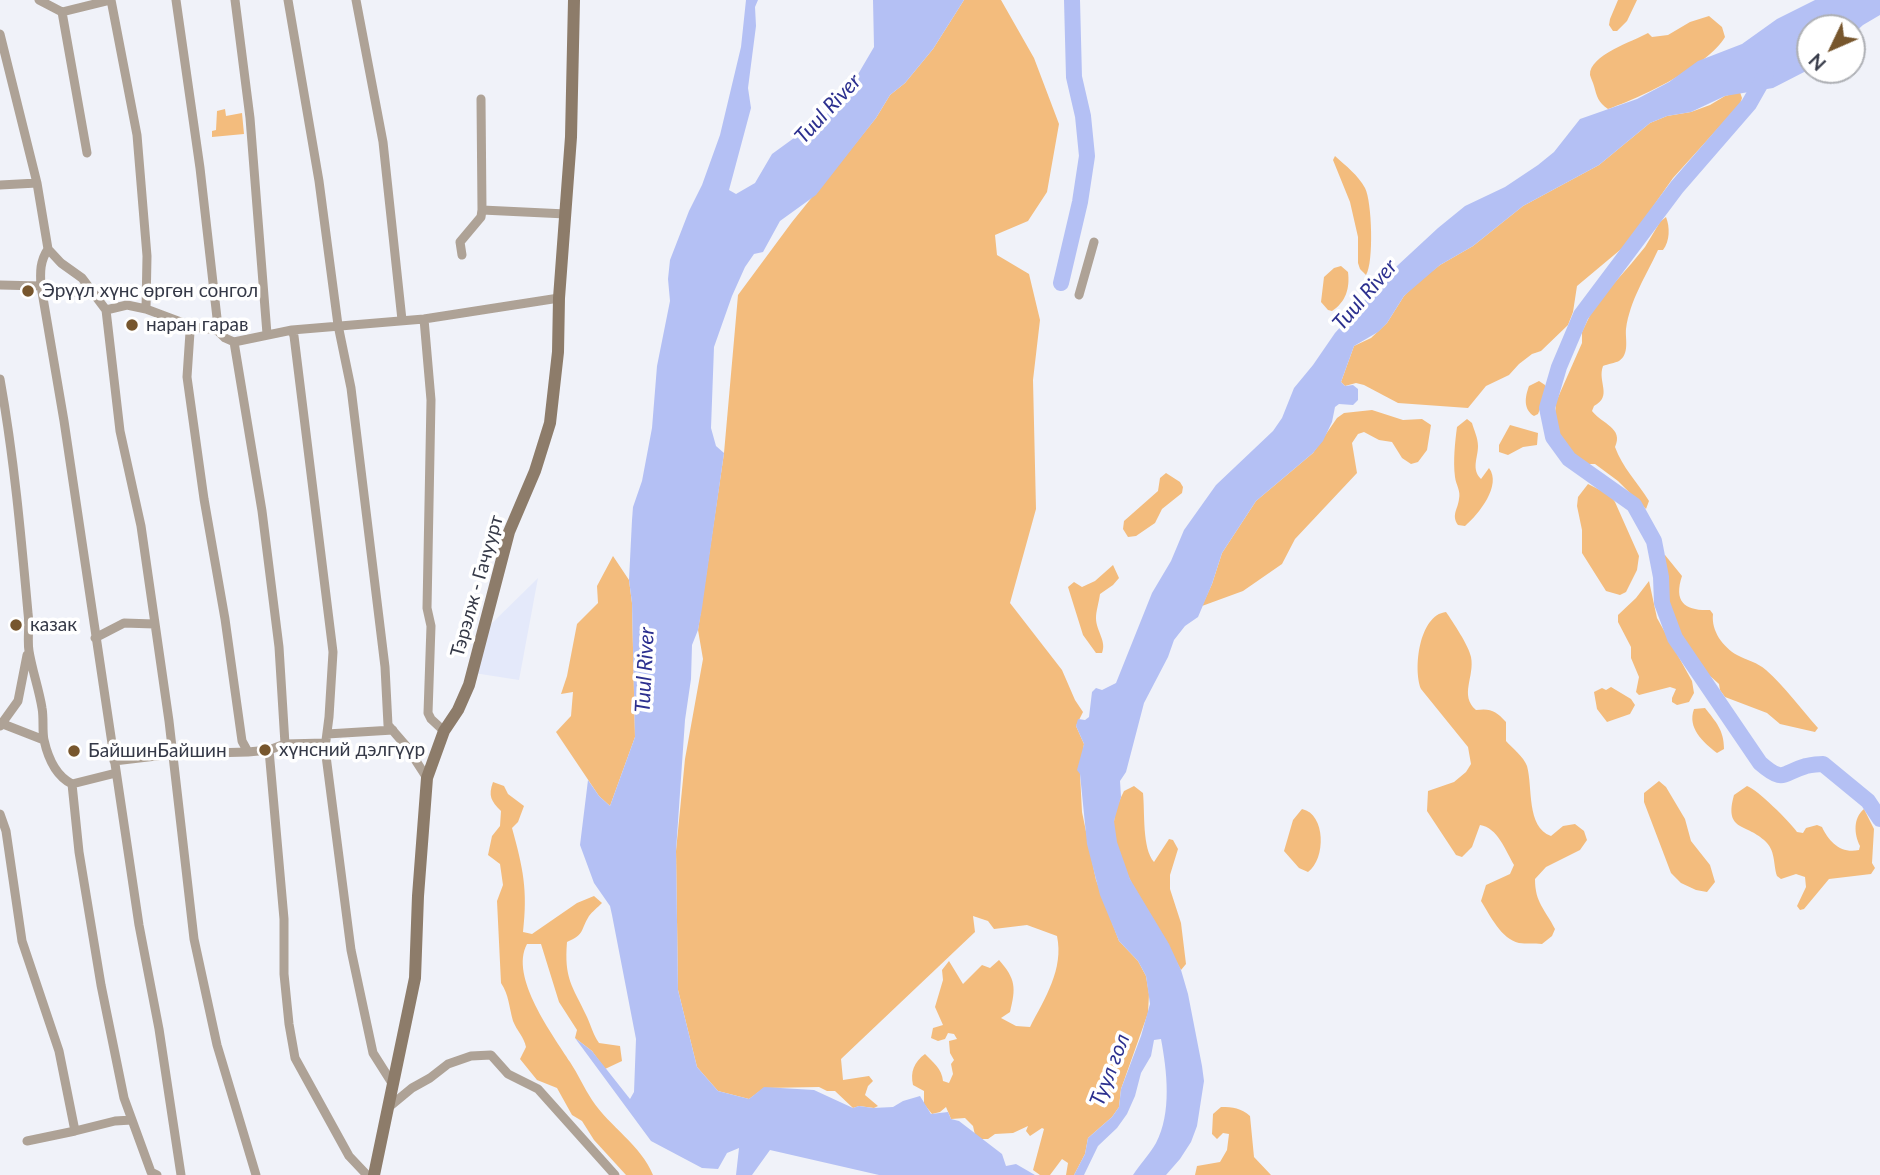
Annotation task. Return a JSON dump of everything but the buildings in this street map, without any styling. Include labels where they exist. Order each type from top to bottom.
[{"type":"main road","name":"Тэрэлж - Гачуурт","points":[[374,1175],[415,978],[427,778],[444,731],[458,710],[469,685],[509,532],[546,440],[550,423],[558,352],[558,298],[571,137],[574,0]]},
{"type":"street","points":[[38,0],[62,12],[111,0],[138,146],[147,256],[146,310]]},
{"type":"street","points":[[176,0],[200,168],[218,318],[217,330]]},
{"type":"street","points":[[236,0],[250,118],[267,334]]},
{"type":"street","points":[[288,0],[312,140],[338,325],[351,388],[385,667],[388,725],[407,747],[427,778]]},
{"type":"street","points":[[356,0],[383,142],[402,320]]},
{"type":"street","points":[[62,12],[87,153]]},
{"type":"street","points":[[0,34],[37,183],[48,249],[61,263],[82,278],[106,310],[120,431],[141,526],[173,754],[194,939],[217,1045],[256,1175]]},
{"type":"street","points":[[462,255],[460,243],[481,217],[482,210],[481,99]]},
{"type":"street","points":[[0,186],[37,183]]},
{"type":"street","points":[[482,210],[566,214]]},
{"type":"street","points":[[1079,295],[1094,242]]},
{"type":"street","points":[[48,249],[39,271],[41,286],[64,421],[139,925],[161,1041],[181,1175]]},
{"type":"street","points":[[0,285],[41,286],[97,296]]},
{"type":"street","points":[[106,310],[127,305],[194,327],[217,330],[234,342],[292,330],[424,319],[558,298]]},
{"type":"street","points":[[424,319],[431,400],[427,608],[431,626],[428,713],[444,731]]},
{"type":"street","points":[[194,327],[190,332],[187,377],[204,499],[226,619],[242,741],[248,752]]},
{"type":"street","points":[[292,330],[333,652],[326,738],[351,950],[373,1053],[392,1083]]},
{"type":"street","points":[[234,342],[262,511],[279,647],[285,744]]},
{"type":"street","points":[[0,379],[11,444],[29,614],[28,648],[18,701],[1,725],[44,740]]},
{"type":"street","points":[[95,638],[124,623],[154,624]]},
{"type":"street","points":[[28,648],[42,709],[44,740],[53,766],[60,776],[72,784],[116,773]]},
{"type":"street","points":[[114,761],[173,754],[269,750],[285,744],[393,730]]},
{"type":"street","points":[[269,750],[284,919],[284,974],[295,1058],[349,1156],[366,1175]]},
{"type":"street","points":[[72,784],[79,852],[101,985],[124,1098],[151,1172],[157,1175]]},
{"type":"street","points":[[0,814],[6,831],[22,941],[59,1051],[75,1131]]},
{"type":"street","points":[[389,1107],[412,1087],[430,1078],[448,1064],[471,1056],[491,1055],[508,1074],[538,1089],[615,1175]]},
{"type":"street","points":[[27,1141],[115,1121],[132,1120]]},
{"type":"shaded area","points":[[964,0],[1001,0],[1034,58],[1059,124],[1047,192],[1028,221],[995,235],[997,255],[1029,274],[1040,320],[1033,380],[1036,509],[1010,603],[1062,670],[1083,712],[1076,726],[1084,744],[1080,774],[1082,812],[1096,880],[1119,941],[1138,961],[1146,976],[1149,994],[1148,1013],[1121,1089],[1119,1107],[1112,1117],[1088,1138],[1085,1154],[1074,1175],[1066,1175],[1068,1163],[1062,1159],[1050,1175],[1040,1175],[1033,1170],[1044,1129],[1030,1136],[1026,1131],[1028,1126],[1013,1133],[995,1134],[988,1139],[981,1139],[975,1135],[973,1126],[965,1118],[951,1119],[946,1107],[932,1114],[924,1104],[924,1091],[913,1085],[912,1080],[918,1060],[925,1054],[939,1069],[943,1081],[949,1083],[953,1074],[951,1064],[954,1060],[949,1041],[957,1039],[954,1034],[948,1033],[945,1039],[938,1041],[931,1038],[933,1028],[943,1025],[935,1007],[943,980],[942,970],[949,961],[963,984],[982,965],[990,968],[999,960],[1012,978],[1014,990],[1010,1012],[1001,1018],[1016,1026],[1030,1027],[1055,972],[1058,960],[1057,936],[1027,925],[994,929],[988,921],[973,916],[975,932],[841,1059],[843,1080],[869,1076],[873,1081],[865,1095],[878,1106],[874,1108],[853,1108],[835,1091],[819,1087],[764,1088],[749,1099],[718,1091],[697,1067],[678,990],[676,851],[685,759],[703,659],[698,630],[724,453],[738,295],[792,222],[876,118],[890,95],[905,83],[933,49]]},
{"type":"shaded area","points":[[1618,0],[1637,0],[1627,21],[1617,31],[1613,31],[1609,25]]},
{"type":"shaded area","points":[[1709,16],[1722,27],[1725,37],[1704,59],[1672,80],[1622,104],[1608,109],[1600,102],[1590,75],[1592,68],[1604,55],[1648,33],[1652,37],[1668,35],[1690,22]]},
{"type":"shaded area","points":[[1740,92],[1740,104],[1673,178],[1626,245],[1577,286],[1568,325],[1541,351],[1532,354],[1509,375],[1486,386],[1468,408],[1398,403],[1364,385],[1356,383],[1345,386],[1341,382],[1354,346],[1371,338],[1387,323],[1404,296],[1440,265],[1473,246],[1523,206],[1599,165],[1650,123],[1667,116],[1691,112]]},
{"type":"shaded area","points":[[225,109],[226,116],[242,113],[244,134],[212,137],[212,131],[216,130],[217,111]]},
{"type":"shaded area","points":[[1335,156],[1359,179],[1367,195],[1371,218],[1371,246],[1366,275],[1358,263],[1358,237],[1350,202],[1333,160]]},
{"type":"shaded area","points":[[1666,217],[1669,229],[1667,242],[1663,250],[1658,250],[1635,298],[1626,329],[1625,354],[1619,361],[1603,366],[1603,398],[1592,411],[1617,435],[1615,447],[1649,501],[1646,509],[1618,481],[1595,464],[1588,464],[1574,457],[1563,446],[1555,414],[1556,402],[1582,343],[1582,332],[1595,305],[1645,247]]},
{"type":"shaded area","points":[[1341,266],[1348,272],[1348,289],[1344,299],[1332,311],[1321,302],[1324,277],[1334,268]]},
{"type":"shaded area","points":[[1539,381],[1545,385],[1547,391],[1538,414],[1534,416],[1528,410],[1526,398],[1529,386]]},
{"type":"shaded area","points":[[1372,410],[1403,420],[1422,419],[1431,425],[1427,450],[1418,462],[1411,464],[1402,458],[1392,442],[1379,440],[1364,432],[1358,434],[1352,443],[1357,473],[1295,539],[1282,564],[1243,591],[1202,606],[1222,553],[1256,501],[1313,453],[1337,418],[1344,413]]},
{"type":"shaded area","points":[[1467,419],[1472,423],[1477,440],[1476,471],[1481,479],[1489,468],[1493,483],[1482,507],[1465,526],[1458,525],[1455,518],[1459,491],[1454,458],[1457,427]]},
{"type":"shaded area","points":[[1510,425],[1538,433],[1537,445],[1523,447],[1508,455],[1499,452],[1499,445]]},
{"type":"shaded area","points":[[1166,473],[1180,482],[1182,493],[1162,509],[1155,523],[1136,536],[1128,537],[1123,529],[1124,521],[1158,491],[1160,478]]},
{"type":"shaded area","points":[[1588,484],[1610,495],[1615,502],[1639,556],[1637,570],[1626,592],[1620,595],[1606,591],[1582,553],[1582,530],[1577,506],[1578,497]]},
{"type":"shaded area","points":[[1665,555],[1682,576],[1679,593],[1684,604],[1694,609],[1710,610],[1716,632],[1723,643],[1732,652],[1766,670],[1818,728],[1815,732],[1780,724],[1767,713],[1725,697],[1719,684],[1699,666],[1669,611],[1661,556]]},
{"type":"shaded area","points":[[613,556],[629,580],[632,603],[635,737],[610,806],[599,796],[556,732],[571,716],[573,692],[561,694],[577,624],[598,603],[597,586]]},
{"type":"shaded area","points":[[1113,565],[1119,578],[1100,594],[1096,618],[1103,649],[1102,653],[1096,653],[1083,635],[1068,587],[1074,582],[1082,587],[1095,581]]},
{"type":"shaded area","points":[[538,578],[519,680],[474,673],[483,632]]},
{"type":"shaded area","points":[[1649,581],[1657,618],[1692,681],[1694,693],[1689,702],[1677,705],[1672,702],[1676,689],[1670,687],[1639,695],[1636,692],[1639,677],[1631,658],[1631,647],[1618,622],[1618,615]]},
{"type":"shaded area","points":[[1446,612],[1470,652],[1472,664],[1468,692],[1471,704],[1476,710],[1493,711],[1506,722],[1506,741],[1527,766],[1532,806],[1538,824],[1551,836],[1563,826],[1575,824],[1584,831],[1587,840],[1580,850],[1546,867],[1535,879],[1539,900],[1555,929],[1552,936],[1542,944],[1519,943],[1507,937],[1481,901],[1486,885],[1510,874],[1514,865],[1496,835],[1480,825],[1472,847],[1462,857],[1456,855],[1427,811],[1428,791],[1454,782],[1471,764],[1468,747],[1421,689],[1419,680],[1418,657],[1424,632],[1437,615]]},
{"type":"shaded area","points":[[1611,687],[1631,699],[1635,705],[1630,714],[1607,722],[1597,709],[1594,692]]},
{"type":"shaded area","points":[[1705,708],[1723,737],[1724,749],[1717,753],[1702,739],[1693,722],[1694,709]]},
{"type":"shaded area","points":[[1659,781],[1666,787],[1685,819],[1691,841],[1710,865],[1715,882],[1707,892],[1681,883],[1671,873],[1644,802],[1644,793]]},
{"type":"shaded area","points":[[493,782],[504,786],[508,794],[524,806],[518,822],[512,828],[523,879],[523,932],[532,934],[577,903],[594,896],[602,903],[589,916],[579,934],[567,942],[568,974],[597,1040],[599,1043],[620,1046],[622,1061],[605,1069],[592,1051],[575,1038],[577,1030],[559,1002],[541,944],[527,944],[523,957],[524,973],[528,989],[544,1022],[592,1100],[641,1154],[653,1175],[626,1175],[594,1140],[582,1121],[572,1115],[557,1088],[537,1080],[520,1059],[526,1047],[513,1021],[501,983],[497,901],[503,885],[500,864],[488,855],[492,836],[500,826],[501,811],[491,795]]},
{"type":"shaded area","points":[[1134,786],[1143,793],[1146,839],[1154,862],[1169,839],[1173,840],[1178,849],[1170,875],[1170,889],[1181,923],[1186,964],[1181,970],[1139,897],[1115,839],[1115,814],[1124,791]]},
{"type":"shaded area","points":[[1747,786],[1765,799],[1797,832],[1803,833],[1806,828],[1817,825],[1822,827],[1836,846],[1847,850],[1859,850],[1856,826],[1864,809],[1874,829],[1872,863],[1875,868],[1871,874],[1829,879],[1804,909],[1800,910],[1797,906],[1806,887],[1805,877],[1796,874],[1781,879],[1777,876],[1768,844],[1734,821],[1734,795]]},
{"type":"shaded area","points":[[1302,809],[1316,819],[1321,838],[1318,857],[1308,872],[1299,868],[1284,851],[1293,820]]},
{"type":"shaded area","points":[[1221,1107],[1237,1108],[1250,1116],[1254,1157],[1271,1175],[1195,1175],[1197,1166],[1220,1162],[1227,1150],[1229,1134],[1223,1133],[1217,1139],[1212,1134],[1213,1114]]},
{"type":"water","name":"Tuul River","points":[[746,0],[758,0],[755,7],[756,26],[748,88],[751,108],[729,190],[736,194],[755,183],[772,154],[827,114],[847,93],[874,47],[873,0],[964,0],[933,49],[905,83],[890,95],[876,118],[816,195],[780,221],[763,252],[754,254],[732,296],[714,347],[711,428],[716,446],[724,453],[702,608],[692,645],[691,679],[685,720],[676,851],[678,990],[697,1067],[718,1091],[749,1099],[764,1087],[814,1090],[853,1108],[893,1107],[920,1096],[931,1114],[948,1112],[951,1119],[959,1121],[1002,1154],[1006,1166],[1016,1164],[1035,1175],[879,1175],[770,1150],[752,1175],[736,1175],[739,1148],[727,1153],[718,1169],[702,1168],[651,1141],[575,1038],[592,1051],[630,1099],[634,1092],[636,1039],[612,915],[610,906],[594,883],[580,845],[588,780],[610,806],[635,737],[632,603],[629,580],[632,520],[652,428],[657,366],[670,301],[670,260],[720,135],[741,47]]},
{"type":"water","points":[[1815,0],[1880,0],[1880,15],[1866,23],[1866,14],[1796,14],[1796,76],[1773,88],[1725,96],[1691,112],[1667,116],[1650,123],[1599,165],[1523,206],[1473,246],[1440,265],[1404,296],[1378,332],[1354,346],[1341,382],[1345,386],[1353,385],[1358,389],[1358,400],[1353,405],[1339,404],[1335,407],[1332,422],[1323,441],[1313,453],[1256,501],[1222,553],[1198,617],[1185,626],[1174,640],[1144,703],[1126,772],[1120,781],[1121,797],[1114,821],[1117,842],[1130,879],[1169,944],[1188,994],[1204,1081],[1197,1126],[1191,1142],[1166,1175],[1133,1175],[1156,1143],[1164,1119],[1167,1092],[1165,1065],[1161,1039],[1154,1040],[1151,1056],[1141,1073],[1127,1114],[1098,1146],[1084,1175],[1074,1175],[1085,1154],[1088,1138],[1112,1117],[1119,1107],[1121,1089],[1150,1004],[1146,976],[1138,961],[1119,941],[1100,895],[1087,844],[1080,774],[1077,770],[1084,744],[1076,726],[1078,719],[1085,720],[1089,717],[1092,692],[1096,688],[1102,690],[1116,683],[1152,593],[1171,561],[1184,530],[1216,485],[1273,431],[1282,418],[1294,388],[1335,333],[1384,278],[1438,228],[1465,206],[1505,187],[1538,165],[1554,152],[1580,119],[1637,99],[1669,82],[1698,61],[1742,44],[1777,19]]},
{"type":"waterway","points":[[1061,283],[1080,202],[1087,156],[1083,116],[1074,77],[1072,0]]},
{"type":"waterway","points":[[1766,74],[1749,104],[1677,187],[1581,315],[1559,367],[1547,408],[1553,437],[1569,459],[1634,505],[1654,541],[1661,577],[1662,603],[1675,638],[1760,763],[1779,775],[1806,766],[1823,764],[1868,801],[1880,819]]},
{"type":"place","name":"Эрүүл хүнс өргөн сонгол","points":[[28,291]]},
{"type":"place","name":"наран гарав","points":[[132,325]]},
{"type":"place","name":"казак","points":[[16,625]]},
{"type":"place","name":"хүнсний дэлгүүр","points":[[265,750]]},
{"type":"place","name":"БайшинБайшин","points":[[74,751]]},
{"type":"water label","name":"Туул гол","points":[[1110,1070]]}]
